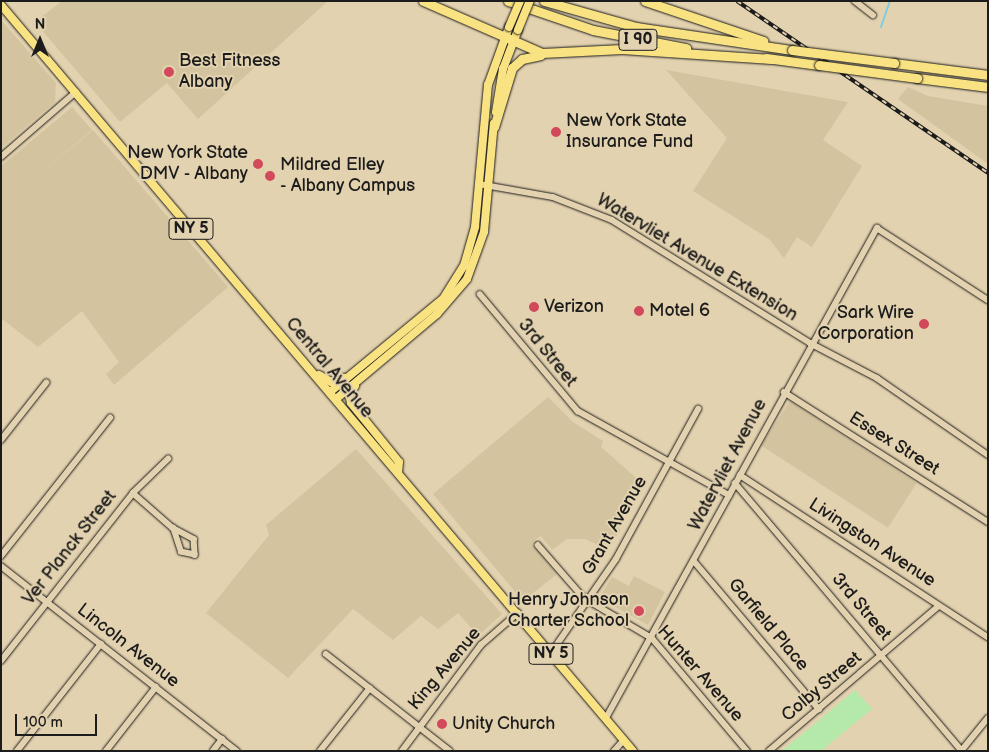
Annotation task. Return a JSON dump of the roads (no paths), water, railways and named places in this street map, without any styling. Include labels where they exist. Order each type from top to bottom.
[{"type":"highway","points":[[423,1],[508,41],[542,53],[622,49],[772,59]]},
{"type":"highway","name":"I 90","points":[[508,1],[634,39],[988,87]]},
{"type":"highway","name":"I 90","points":[[544,1],[636,27],[792,50],[988,75]]},
{"type":"highway","points":[[645,1],[706,25],[792,50]]},
{"type":"highway","points":[[494,127],[508,76],[518,62],[568,53]]},
{"type":"main road","points":[[336,399],[437,314],[462,286],[482,240],[494,127],[509,26],[520,1]]},
{"type":"main road","points":[[330,392],[395,341],[443,298],[460,274],[474,236],[488,85],[508,41],[518,30],[530,1]]},
{"type":"main road","name":"Central Avenue","points":[[1,5],[633,751]]},
{"type":"main road","points":[[304,362],[324,380],[337,382],[395,341]]},
{"type":"main road","points":[[361,379],[349,394],[351,403],[399,462],[398,473]]},
{"type":"street","points":[[855,1],[873,15]]},
{"type":"street","points":[[1,157],[76,92]]},
{"type":"street","name":"Watervliet Avenue Extension","points":[[479,184],[553,197],[601,214],[810,343],[877,378],[988,455]]},
{"type":"street","name":"Watervliet Avenue","points":[[606,718],[694,561],[810,343],[877,228],[988,300]]},
{"type":"street","name":"3rd Street","points":[[480,294],[578,410],[729,495]]},
{"type":"street","points":[[1,440],[46,382]]},
{"type":"street","name":"Essex Street","points":[[784,392],[988,522]]},
{"type":"street","name":"Grant Avenue","points":[[551,654],[588,601],[698,409]]},
{"type":"street","points":[[1,556],[110,418]]},
{"type":"street","name":"Ver Planck Street","points":[[1,661],[133,493],[168,459]]},
{"type":"street","name":"Livingston Avenue","points":[[740,475],[988,637]]},
{"type":"street","name":"3rd Street","points":[[736,483],[962,750]]},
{"type":"street","points":[[133,493],[173,528],[194,539],[195,555],[180,552],[173,528]]},
{"type":"street","name":"Hunter Avenue","points":[[538,545],[588,601],[652,638],[747,751]]},
{"type":"street","name":"Garfield Place","points":[[694,561],[819,709]]},
{"type":"street","name":"Lincoln Avenue","points":[[1,566],[237,751]]},
{"type":"street","name":"Colby Street","points":[[769,751],[939,606]]},
{"type":"street","name":"King Avenue","points":[[402,751],[418,725],[481,645],[518,613]]},
{"type":"street","points":[[17,751],[101,644]]},
{"type":"street","points":[[326,654],[450,751]]},
{"type":"street","points":[[106,751],[156,687]]},
{"type":"street","points":[[320,751],[370,688]]},
{"type":"street","points":[[962,750],[988,718]]},
{"type":"street","points":[[212,751],[222,739]]},
{"type":"street","points":[[614,751],[624,740]]},
{"type":"waterway","points":[[881,27],[890,1]]},
{"type":"railway","points":[[737,1],[988,173]]},
{"type":"place","name":"Best Fitness Albany","points":[[169,72]]},
{"type":"place","name":"New York State Insurance Fund","points":[[556,132]]},
{"type":"place","name":"New York State DMV - Albany","points":[[258,164]]},
{"type":"place","name":"Mildred Elley - Albany Campus","points":[[270,176]]},
{"type":"place","name":"Verizon","points":[[534,307]]},
{"type":"place","name":"Motel 6","points":[[639,311]]},
{"type":"place","name":"Sark Wire Corporation","points":[[924,324]]},
{"type":"place","name":"Henry Johnson Charter School","points":[[639,611]]},
{"type":"place","name":"Unity Church","points":[[442,724]]}]
